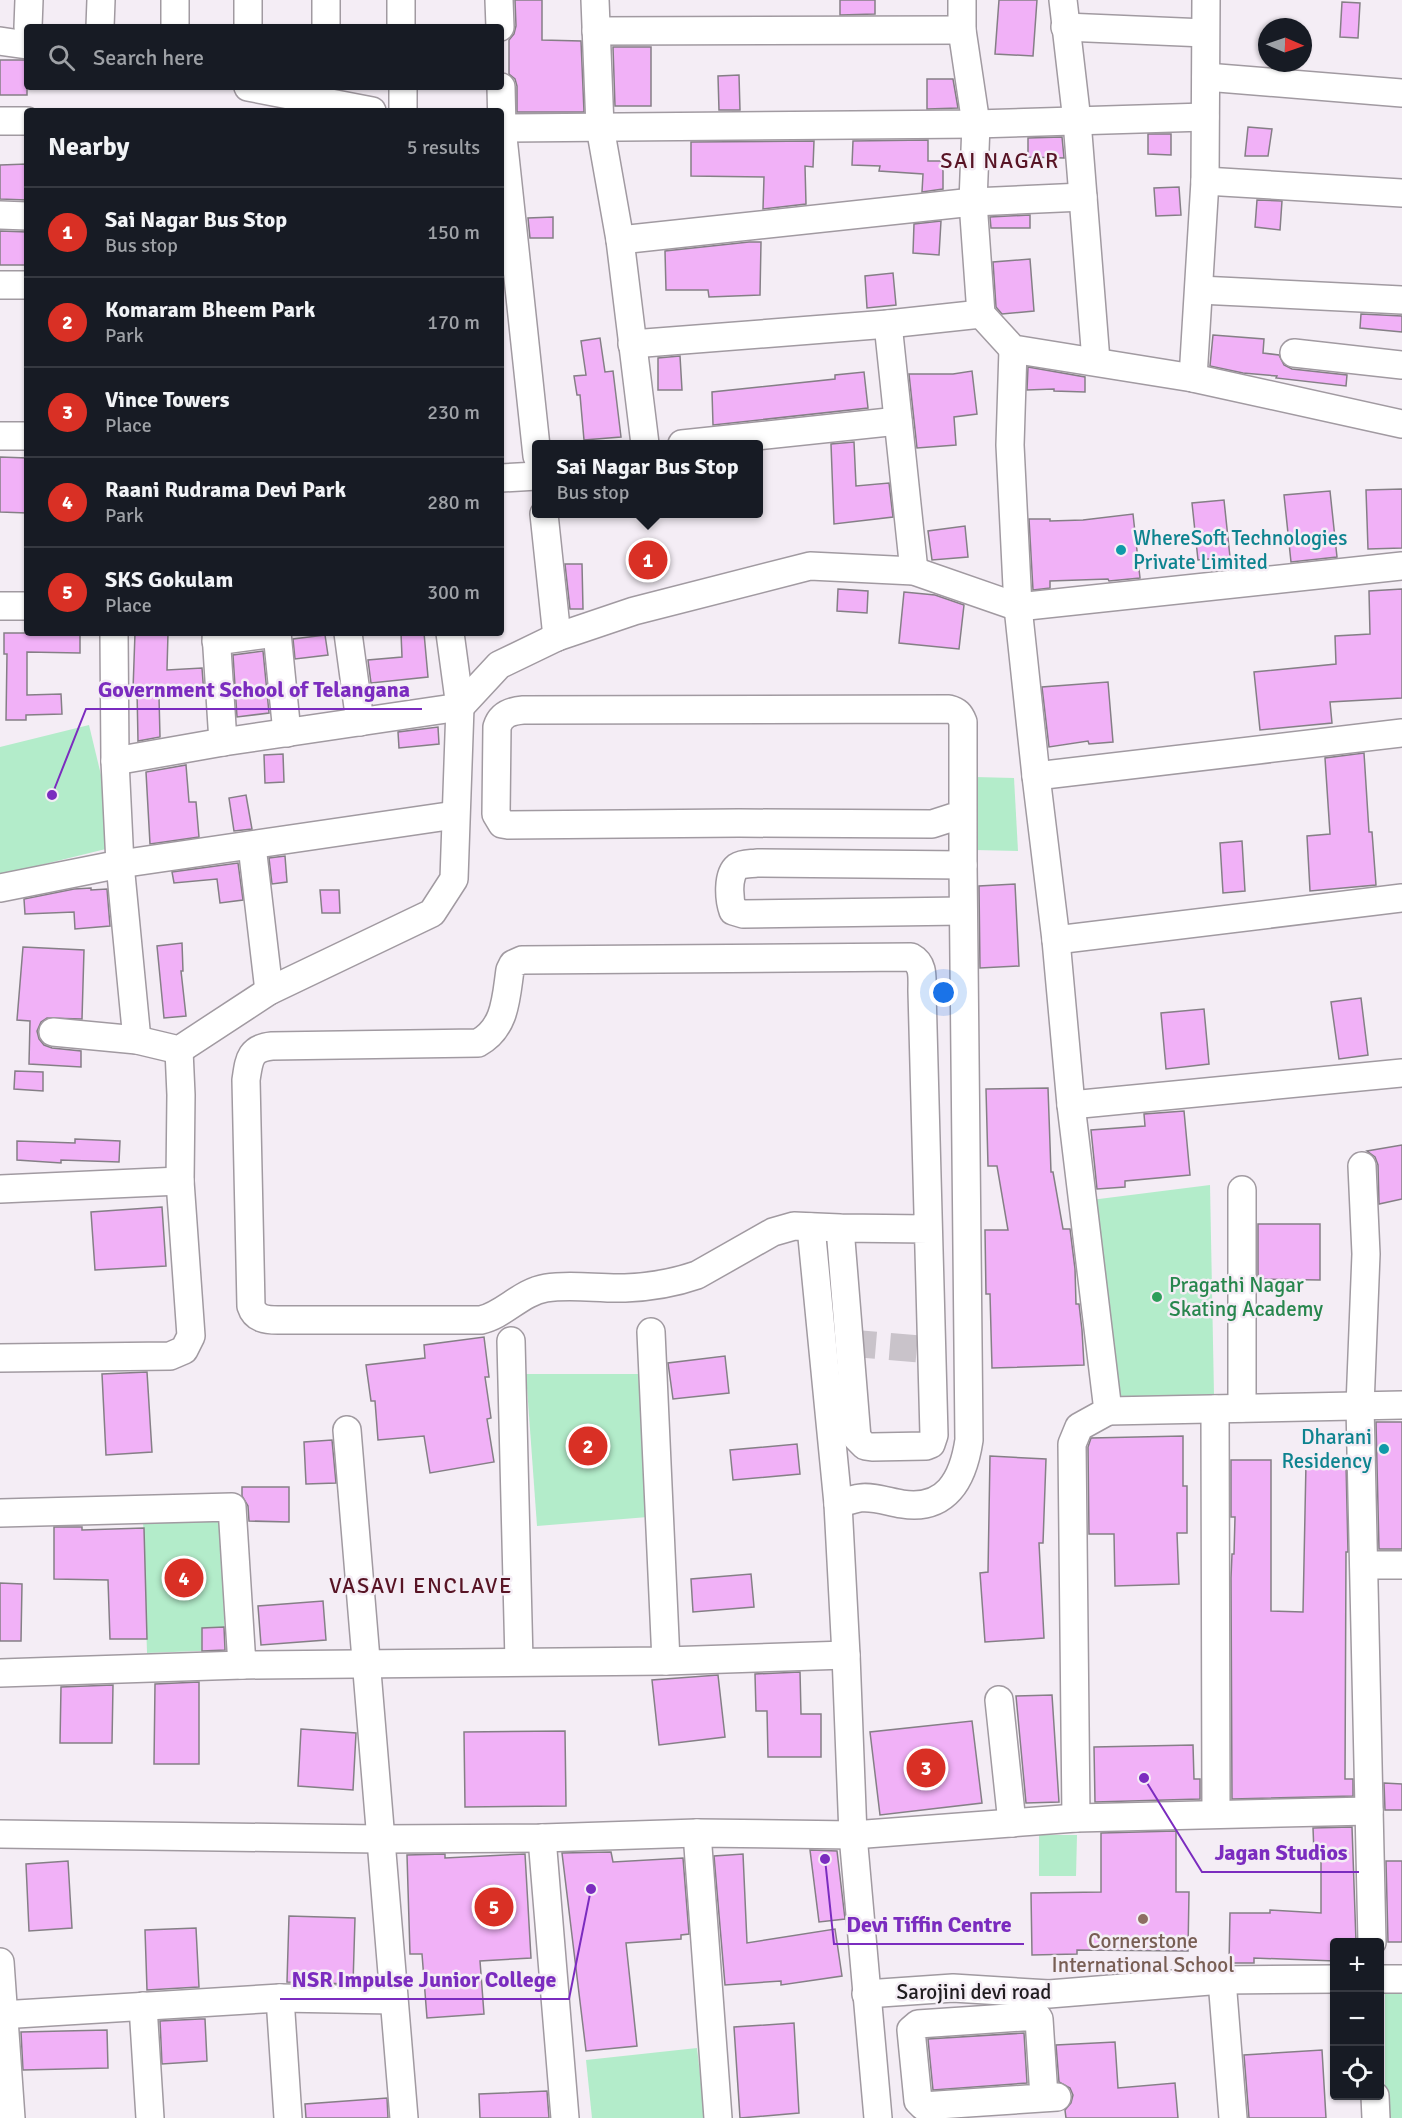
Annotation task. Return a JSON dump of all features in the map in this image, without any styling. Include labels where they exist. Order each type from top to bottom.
[{"type":"street","points":[[28,24],[29,0]]},
{"type":"street","points":[[100,0],[100,24]]},
{"type":"street","points":[[175,0],[175,24]]},
{"type":"street","points":[[248,0],[248,24]]},
{"type":"street","points":[[326,0],[326,24]]},
{"type":"street","points":[[401,0],[401,24]]},
{"type":"street","points":[[499,0],[500,24]]},
{"type":"street","points":[[596,0],[600,127],[620,240],[644,440]]},
{"type":"street","points":[[962,0],[962,30],[976,124],[973,202],[981,314],[1013,349],[1193,378],[1402,423]]},
{"type":"street","points":[[1063,0],[1077,122],[1096,361]]},
{"type":"street","points":[[1193,378],[1206,181],[1206,0]]},
{"type":"street","points":[[1065,27],[1205,33]]},
{"type":"street","points":[[596,31],[962,30]]},
{"type":"street","points":[[0,40],[24,44]]},
{"type":"street","points":[[1206,77],[1402,93]]},
{"type":"street","points":[[278,90],[327,95],[364,108]]},
{"type":"street","points":[[403,90],[403,108]]},
{"type":"street","points":[[501,90],[501,108]]},
{"type":"street","points":[[504,128],[976,124],[1205,117]]},
{"type":"street","points":[[0,121],[24,121]]},
{"type":"street","points":[[504,155],[535,440]]},
{"type":"street","points":[[1206,181],[1402,193]]},
{"type":"street","points":[[620,240],[973,202],[1083,197]]},
{"type":"street","points":[[0,215],[24,216]]},
{"type":"street","points":[[0,285],[24,285]]},
{"type":"street","points":[[1199,290],[1402,300]]},
{"type":"street","points":[[632,344],[888,324],[981,314]]},
{"type":"street","points":[[888,324],[914,571]]},
{"type":"street","points":[[1013,349],[1010,446],[1018,607],[1056,940],[1071,1105],[1108,1411]]},
{"type":"street","points":[[1294,352],[1402,365]]},
{"type":"street","points":[[720,440],[898,421]]},
{"type":"street","points":[[0,436],[24,436]]},
{"type":"street","points":[[504,478],[532,476]]},
{"type":"street","points":[[545,518],[557,637]]},
{"type":"street","points":[[115,761],[223,742],[460,707],[499,665],[557,637],[634,611],[810,566],[914,571],[1018,607],[1402,566]]},
{"type":"street","points":[[0,606],[24,606]]},
{"type":"street","points":[[114,636],[115,761],[120,864],[137,1040]]},
{"type":"street","points":[[223,742],[216,637],[231,636]]},
{"type":"street","points":[[277,636],[287,733]]},
{"type":"street","points":[[348,636],[360,722]]},
{"type":"street","points":[[53,1032],[137,1040],[179,1050],[269,992],[432,913],[453,879],[460,707],[450,636]]},
{"type":"street","points":[[838,1504],[861,1498],[912,1506],[925,1505],[939,1500],[946,1494],[962,1472],[966,1460],[969,1440],[963,722],[956,710],[949,709],[523,710],[503,716],[497,727],[496,814],[502,824],[932,824],[963,820]]},
{"type":"street","points":[[1036,776],[1402,733]]},
{"type":"street","points":[[0,888],[120,864],[455,815]]},
{"type":"street","points":[[252,846],[269,992]]},
{"type":"street","points":[[963,865],[741,865],[732,874],[730,896],[733,911],[743,914],[963,911]]},
{"type":"street","points":[[1056,940],[1402,898]]},
{"type":"street","points":[[840,1228],[857,1438],[865,1446],[872,1447],[931,1444],[934,1435],[921,969],[916,960],[911,957],[522,960],[513,964],[510,970],[502,1016],[489,1036],[478,1042],[263,1046],[252,1054],[249,1062],[246,1080],[251,1306],[258,1317],[278,1320],[481,1320],[489,1318],[527,1294],[543,1288],[625,1288],[685,1279],[697,1275],[773,1232],[794,1226],[928,1229]]},
{"type":"street","points":[[0,1358],[170,1356],[184,1350],[191,1336],[180,1181],[179,1050]]},
{"type":"street","points":[[1071,1105],[1402,1073]]},
{"type":"street","points":[[1362,1166],[1366,1254],[1360,1406],[1372,1938]]},
{"type":"street","points":[[0,1189],[180,1181]]},
{"type":"street","points":[[1242,1190],[1242,1408]]},
{"type":"street","points":[[811,1227],[838,1504],[853,1835],[878,2118]]},
{"type":"street","points":[[651,1332],[666,1661]]},
{"type":"street","points":[[511,1341],[519,1661]]},
{"type":"street","points":[[822,1346],[849,1342]]},
{"type":"street","points":[[931,1350],[968,1350]]},
{"type":"street","points":[[1076,1818],[1072,1444],[1079,1427],[1108,1411],[1402,1405]]},
{"type":"street","points":[[1215,1409],[1216,1814]]},
{"type":"street","points":[[347,1430],[379,1839],[404,2118]]},
{"type":"street","points":[[0,1513],[232,1507],[242,1665]]},
{"type":"street","points":[[1364,1565],[1402,1565]]},
{"type":"street","points":[[0,1673],[242,1665],[666,1661],[846,1655]]},
{"type":"street","points":[[999,1700],[1012,1823]]},
{"type":"street","points":[[0,1834],[379,1839],[542,1838],[697,1833],[853,1835],[1076,1818],[1369,1811]]},
{"type":"street","points":[[697,1833],[718,2118]]},
{"type":"street","points":[[542,1838],[566,2118]]},
{"type":"street","points":[[0,1962],[11,2118]]},
{"type":"street","name":"Sarojini devi road","points":[[866,1994],[953,1988],[1038,2001],[1222,1980],[1330,1979]]},
{"type":"street","points":[[1384,1979],[1402,1979]]},
{"type":"street","points":[[1222,1980],[1233,2118]]},
{"type":"street","points":[[2,2015],[280,1998],[393,2000]]},
{"type":"street","points":[[280,1998],[288,2118]]},
{"type":"street","points":[[1038,2001],[1053,2104],[923,2106],[918,2101],[910,2036],[913,2026],[1038,2001]]},
{"type":"street","points":[[143,2006],[150,2118]]},
{"type":"street","points":[[1376,2100],[1376,2118]]},
{"type":"green space","points":[[89,725],[118,846],[0,875],[0,747]]},
{"type":"green space","points":[[975,777],[1014,778],[1018,851],[975,850]]},
{"type":"green space","name":"Pragathi Nagar Skating Academy","points":[[1210,1185],[1214,1395],[1112,1399],[1091,1200]]},
{"type":"green space","points":[[526,1374],[643,1374],[648,1517],[537,1526]]},
{"type":"green space","points":[[221,1515],[225,1650],[147,1653],[143,1517]]},
{"type":"green space","points":[[1039,1835],[1077,1835],[1076,1876],[1039,1876]]},
{"type":"green space","points":[[1385,1992],[1402,1992],[1402,2118],[1385,2118]]},
{"type":"green space","points":[[697,2048],[705,2118],[592,2118],[586,2060]]},
{"type":"building","points":[[515,0],[542,0],[542,40],[581,41],[584,112],[517,112],[517,86],[515,79],[509,74],[509,40],[516,26]]},
{"type":"building","points":[[840,0],[875,0],[875,14],[840,15]]},
{"type":"building","points":[[999,0],[1037,0],[1033,56],[995,54]]},
{"type":"building","points":[[1342,2],[1360,3],[1358,38],[1340,37]]},
{"type":"building","points":[[613,47],[651,47],[651,106],[615,106]]},
{"type":"building","points":[[0,60],[24,60],[24,90],[27,90],[27,95],[0,95]]},
{"type":"building","points":[[739,75],[740,110],[719,110],[718,76]]},
{"type":"building","points":[[927,79],[953,79],[958,108],[927,109]]},
{"type":"building","points":[[1248,127],[1272,129],[1268,156],[1245,156]]},
{"type":"building","points":[[1148,134],[1171,134],[1171,155],[1148,154]]},
{"type":"building","points":[[1062,137],[1064,158],[1028,157],[1028,138]]},
{"type":"building","points":[[928,140],[928,161],[943,161],[943,189],[922,192],[923,174],[879,171],[880,166],[852,165],[853,141]]},
{"type":"building","points":[[814,141],[813,167],[805,166],[806,204],[763,209],[764,177],[691,176],[691,142]]},
{"type":"building","points":[[24,164],[24,200],[0,199],[0,165]]},
{"type":"building","points":[[1179,187],[1181,215],[1156,216],[1154,188]]},
{"type":"building","points":[[1257,200],[1282,201],[1280,230],[1255,227]]},
{"type":"building","points":[[1030,215],[1030,228],[991,228],[990,217]]},
{"type":"building","points":[[553,217],[553,238],[530,238],[528,218]]},
{"type":"building","points":[[941,221],[939,255],[913,253],[914,224]]},
{"type":"building","points":[[0,231],[24,232],[24,265],[0,265]]},
{"type":"building","points":[[761,242],[760,295],[709,297],[708,290],[666,290],[665,251]]},
{"type":"building","points":[[1030,259],[1034,311],[1002,314],[996,307],[993,262]]},
{"type":"building","points":[[893,273],[896,305],[867,308],[865,276]]},
{"type":"building","points":[[1361,314],[1402,316],[1402,332],[1360,328]]},
{"type":"building","points":[[1213,335],[1264,339],[1263,353],[1279,355],[1284,365],[1292,369],[1347,375],[1346,386],[1276,378],[1277,376],[1243,373],[1210,366]]},
{"type":"building","points":[[600,338],[605,372],[613,371],[621,437],[584,440],[580,395],[577,395],[574,376],[586,375],[581,341]]},
{"type":"building","points":[[680,356],[682,390],[658,390],[658,358]]},
{"type":"building","points":[[1028,367],[1085,377],[1085,392],[1054,391],[1054,389],[1027,390]]},
{"type":"building","points":[[972,371],[977,414],[954,417],[956,445],[917,448],[909,374],[953,374]]},
{"type":"building","points":[[864,372],[868,408],[713,425],[712,392],[835,379],[835,375]]},
{"type":"building","points":[[854,442],[856,486],[889,483],[893,517],[834,524],[831,444]]},
{"type":"building","points":[[0,457],[24,458],[24,513],[0,512]]},
{"type":"building","points":[[1402,489],[1402,548],[1368,549],[1366,490]]},
{"type":"building","points":[[1330,491],[1337,557],[1291,562],[1284,495]]},
{"type":"building","points":[[1224,500],[1230,557],[1198,560],[1192,503]]},
{"type":"building","points":[[1133,514],[1140,578],[1109,581],[1108,579],[1050,581],[1050,588],[1033,590],[1029,519],[1083,520]]},
{"type":"building","points":[[965,526],[968,557],[932,560],[928,531]]},
{"type":"building","points":[[565,564],[582,564],[583,609],[570,609]]},
{"type":"building","points":[[838,589],[868,591],[867,613],[837,611]]},
{"type":"building","points":[[1402,589],[1402,698],[1330,702],[1332,723],[1260,730],[1254,672],[1336,664],[1335,636],[1370,634],[1369,591]]},
{"type":"building","points":[[904,592],[935,595],[964,605],[959,649],[899,643]]},
{"type":"building","points":[[4,633],[24,633],[24,636],[80,636],[80,653],[27,652],[27,695],[61,694],[62,714],[26,715],[26,720],[6,720],[7,654],[4,654]]},
{"type":"building","points":[[135,636],[168,636],[167,670],[202,668],[204,695],[159,697],[160,737],[138,741],[137,690],[133,690]]},
{"type":"building","points":[[325,636],[328,655],[295,659],[293,639]]},
{"type":"building","points":[[401,636],[424,636],[428,677],[371,683],[368,660],[402,657]]},
{"type":"building","points":[[263,651],[269,713],[237,717],[233,655]]},
{"type":"building","points":[[1108,682],[1113,742],[1089,744],[1088,741],[1049,747],[1042,687]]},
{"type":"building","points":[[438,727],[439,744],[399,748],[398,732]]},
{"type":"building","points":[[1364,753],[1369,832],[1372,832],[1376,885],[1310,891],[1307,836],[1330,834],[1325,758]]},
{"type":"building","points":[[283,754],[284,782],[265,783],[264,755]]},
{"type":"building","points":[[186,765],[189,802],[196,802],[199,837],[150,844],[146,772]]},
{"type":"building","points":[[246,795],[252,829],[234,831],[229,798]]},
{"type":"building","points":[[1242,841],[1245,891],[1223,893],[1220,843]]},
{"type":"building","points":[[285,856],[287,882],[272,884],[269,858]]},
{"type":"building","points":[[238,863],[243,900],[220,903],[217,879],[174,883],[172,872]]},
{"type":"building","points":[[1015,884],[1019,966],[980,968],[979,886]]},
{"type":"building","points":[[91,888],[91,890],[107,889],[110,926],[75,929],[74,912],[25,914],[24,899]]},
{"type":"building","points":[[320,890],[339,890],[340,913],[322,913]]},
{"type":"building","points":[[182,943],[183,971],[181,971],[186,1016],[164,1018],[157,946]]},
{"type":"building","points":[[23,947],[84,950],[82,1019],[47,1018],[41,1022],[37,1031],[44,1045],[81,1051],[81,1067],[29,1064],[30,1021],[17,1020]]},
{"type":"building","points":[[1361,998],[1368,1055],[1339,1059],[1331,1002]]},
{"type":"building","points":[[1204,1009],[1209,1064],[1166,1069],[1161,1013]]},
{"type":"building","points":[[15,1071],[43,1072],[43,1091],[14,1089]]},
{"type":"building","points":[[1048,1088],[1051,1172],[1053,1172],[1063,1229],[1070,1229],[1084,1365],[992,1368],[990,1294],[986,1294],[985,1230],[1008,1230],[997,1166],[988,1166],[986,1089]]},
{"type":"building","points":[[1184,1111],[1190,1175],[1125,1181],[1125,1187],[1097,1189],[1091,1130],[1145,1126],[1144,1114]]},
{"type":"building","points":[[75,1139],[120,1141],[119,1162],[61,1160],[61,1163],[17,1160],[17,1141],[75,1143]]},
{"type":"building","points":[[1402,1145],[1402,1199],[1379,1204],[1378,1165],[1375,1157],[1367,1151]]},
{"type":"building","points":[[162,1207],[166,1266],[95,1270],[91,1212]]},
{"type":"building","points":[[1258,1224],[1320,1224],[1320,1280],[1258,1279]]},
{"type":"building","points":[[484,1337],[489,1377],[485,1377],[491,1418],[487,1419],[494,1462],[430,1473],[424,1436],[378,1440],[375,1401],[371,1401],[366,1365],[425,1358],[424,1345]]},
{"type":"building","points":[[725,1356],[729,1393],[673,1399],[668,1363]]},
{"type":"building","points":[[147,1372],[152,1452],[106,1455],[102,1374]]},
{"type":"building","points":[[1376,1422],[1402,1422],[1402,1549],[1379,1549]]},
{"type":"building","points":[[1183,1436],[1183,1486],[1187,1486],[1187,1533],[1177,1533],[1179,1584],[1115,1586],[1114,1534],[1089,1534],[1088,1447],[1091,1438]]},
{"type":"building","points":[[332,1440],[336,1483],[306,1484],[304,1442]]},
{"type":"building","points":[[797,1444],[800,1474],[733,1480],[730,1450]]},
{"type":"building","points":[[990,1456],[1046,1459],[1043,1543],[1039,1543],[1044,1638],[985,1642],[980,1573],[988,1572]]},
{"type":"building","points":[[1231,1460],[1271,1460],[1271,1611],[1303,1612],[1306,1463],[1346,1464],[1348,1552],[1346,1552],[1345,1779],[1353,1779],[1353,1796],[1232,1799],[1231,1578],[1235,1517],[1231,1517]]},
{"type":"building","points":[[242,1487],[289,1487],[289,1522],[249,1521],[248,1506],[242,1496]]},
{"type":"building","points":[[54,1527],[82,1527],[82,1530],[144,1528],[147,1639],[110,1639],[108,1580],[54,1579]]},
{"type":"building","points":[[751,1574],[754,1607],[693,1612],[691,1579]]},
{"type":"building","points":[[0,1583],[22,1584],[21,1641],[0,1641]]},
{"type":"building","points":[[323,1601],[326,1640],[261,1645],[258,1606]]},
{"type":"building","points":[[224,1627],[225,1650],[202,1651],[202,1628]]},
{"type":"building","points":[[800,1672],[801,1714],[821,1714],[821,1757],[768,1757],[767,1711],[756,1711],[755,1674]]},
{"type":"building","points":[[718,1675],[725,1737],[659,1745],[652,1680]]},
{"type":"building","points":[[199,1682],[199,1764],[154,1764],[155,1684]]},
{"type":"building","points":[[113,1685],[112,1743],[60,1743],[61,1687]]},
{"type":"building","points":[[1052,1695],[1059,1802],[1026,1803],[1016,1696]]},
{"type":"building","points":[[972,1721],[982,1803],[880,1815],[870,1732]]},
{"type":"building","points":[[301,1729],[356,1733],[353,1790],[298,1786]]},
{"type":"building","points":[[565,1731],[566,1806],[465,1807],[464,1732]]},
{"type":"building","points":[[1193,1745],[1194,1779],[1200,1779],[1200,1799],[1095,1802],[1094,1747]]},
{"type":"building","points":[[1384,1783],[1402,1784],[1402,1810],[1385,1810]]},
{"type":"building","points":[[1352,1827],[1356,1938],[1330,1938],[1330,1961],[1254,1958],[1254,1963],[1229,1963],[1230,1913],[1270,1913],[1270,1910],[1321,1913],[1321,1853],[1314,1853],[1313,1828]]},
{"type":"building","name":"Cornerstone International School","points":[[1176,1831],[1176,1892],[1189,1892],[1188,1951],[1077,1950],[1077,1954],[1032,1955],[1031,1893],[1101,1892],[1101,1833]]},
{"type":"building","points":[[810,1850],[837,1851],[845,1919],[819,1922]]},
{"type":"building","points":[[611,1852],[613,1862],[683,1858],[689,1934],[681,1935],[681,1939],[626,1943],[637,2046],[586,2051],[562,1853]]},
{"type":"building","points":[[445,1854],[445,1858],[525,1854],[531,1958],[480,1961],[484,2014],[427,2018],[422,1954],[410,1954],[407,1855]]},
{"type":"building","points":[[743,1854],[747,1943],[835,1929],[842,1976],[781,1985],[781,1981],[725,1985],[714,1856]]},
{"type":"building","points":[[68,1861],[72,1928],[29,1931],[26,1864]]},
{"type":"building","points":[[1386,1861],[1402,1861],[1402,1942],[1388,1942]]},
{"type":"building","points":[[289,1916],[355,1918],[353,1984],[287,1982]]},
{"type":"building","points":[[196,1928],[199,1987],[147,1990],[145,1930]]},
{"type":"building","points":[[205,2019],[207,2061],[162,2064],[160,2021]]},
{"type":"building","points":[[794,2023],[799,2113],[740,2118],[734,2027]]},
{"type":"building","points":[[107,2030],[108,2068],[23,2070],[21,2032]]},
{"type":"building","points":[[1024,2033],[1027,2083],[933,2090],[928,2039]]},
{"type":"building","points":[[1115,2042],[1118,2088],[1175,2083],[1178,2118],[1066,2118],[1065,2110],[1071,2103],[1073,2095],[1070,2088],[1059,2082],[1056,2045]]},
{"type":"building","points":[[1322,2050],[1326,2118],[1249,2118],[1244,2055]]},
{"type":"building","points":[[547,2091],[549,2118],[480,2118],[479,2094]]},
{"type":"building","points":[[387,2098],[388,2118],[306,2118],[305,2104]]},
{"type":"tunnel","points":[[849,1343],[931,1350]]},
{"type":"place","name":"WhereSoft Technologies Private Limited","points":[[1121,550]]},
{"type":"place","name":"Sai Nagar Bus Stop","points":[[648,560]]},
{"type":"place","name":"Government School of Telangana","points":[[52,795]]},
{"type":"place","name":"Pragathi Nagar Skating Academy","points":[[1157,1297]]},
{"type":"place","name":"Komaram Bheem Park","points":[[588,1446]]},
{"type":"place","name":"Dharani Residency","points":[[1384,1449]]},
{"type":"place","name":"Raani Rudrama Devi Park","points":[[184,1578]]},
{"type":"place","name":"Vince Towers","points":[[926,1768]]},
{"type":"place","name":"Jagan Studios","points":[[1144,1778]]},
{"type":"place","name":"Devi Tiffin Centre","points":[[825,1859]]},
{"type":"place","name":"NSR Impulse Junior College","points":[[591,1889]]},
{"type":"place","name":"SKS Gokulam","points":[[494,1907]]},
{"type":"place","name":"Cornerstone International School","points":[[1143,1919]]},
{"type":"district","name":"SAI NAGAR","points":[[1000,160]]},
{"type":"district","name":"VASAVI ENCLAVE","points":[[421,1585]]}]
